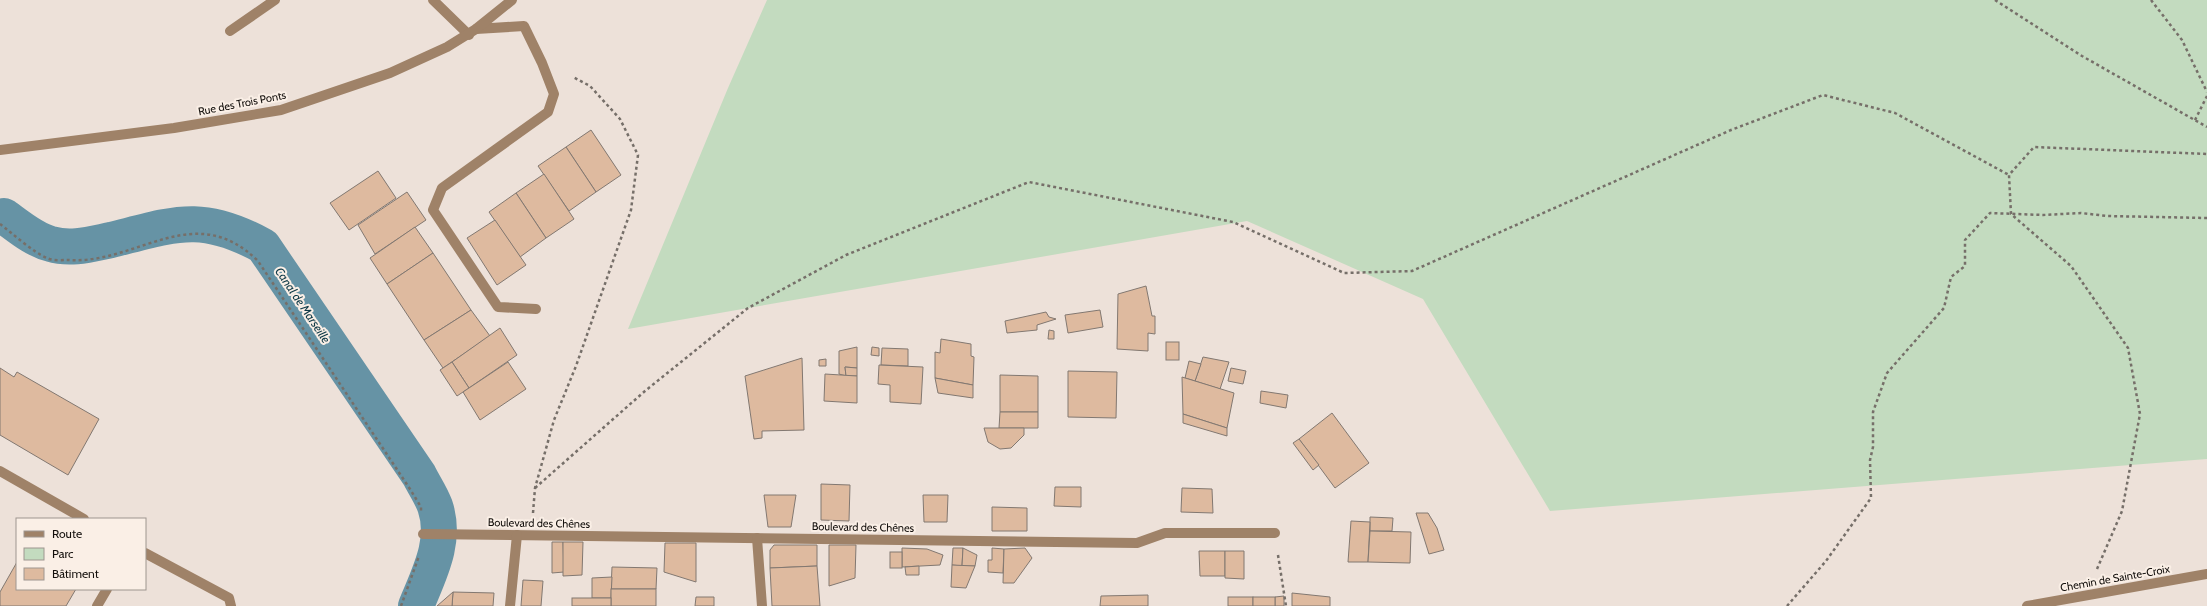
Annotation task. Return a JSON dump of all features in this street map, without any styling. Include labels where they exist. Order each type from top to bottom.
[{"type":"street","points":[[230,31],[275,0]]},
{"type":"street","points":[[433,0],[472,32],[524,26],[554,94],[548,112],[442,188],[433,210],[498,307],[536,309]]},
{"type":"street","name":"Rue des Trois Ponts","points":[[0,150],[174,128],[281,110],[390,73],[447,47],[472,32],[512,0]]},
{"type":"street","points":[[0,471],[82,518]]},
{"type":"street","name":"Boulevard des Chênes","points":[[423,534],[1137,543],[1165,533],[1275,533]]},
{"type":"street","points":[[510,606],[517,535]]},
{"type":"street","points":[[757,538],[762,606]]},
{"type":"street","points":[[146,554],[228,598],[231,606]]},
{"type":"street","name":"Chemin de Sainte-Croix","points":[[2027,606],[2207,574]]},
{"type":"street","points":[[97,606],[105,590]]},
{"type":"path","points":[[1995,0],[2082,56],[2207,127]]},
{"type":"path","points":[[2151,0],[2182,40],[2207,92]]},
{"type":"path","points":[[531,535],[535,488],[554,420],[576,366],[631,210],[638,155],[620,119],[590,86],[570,76],[547,76]]},
{"type":"path","points":[[535,488],[645,391],[748,308],[846,255],[1029,182],[1233,222],[1344,273],[1412,271],[1731,130],[1823,95],[1895,113],[2009,175]]},
{"type":"path","points":[[2195,120],[2207,96]]},
{"type":"path","points":[[2086,595],[2122,510],[2140,414],[2128,348],[2071,266],[2010,214],[2009,175],[2034,147],[2207,154]]},
{"type":"path","points":[[1787,606],[1826,561],[1871,498],[1870,460],[1873,447],[1874,412],[1887,374],[1944,308],[1951,277],[1965,266],[1965,240],[1990,213],[2081,213],[2107,216],[2207,218]]},
{"type":"path","points":[[0,224],[47,259],[86,262],[154,241],[197,235],[215,235],[244,247],[258,261],[410,488],[421,507],[423,534],[418,561],[401,606]]},
{"type":"path","points":[[1275,533],[1286,606]]},
{"type":"green space","points":[[767,0],[2207,0],[2207,459],[1550,511],[1423,299],[1247,221],[628,329],[728,88]]},
{"type":"building","points":[[591,130],[621,175],[596,192],[566,147]]},
{"type":"building","points":[[566,147],[596,192],[569,211],[538,166]]},
{"type":"building","points":[[378,171],[396,198],[349,230],[330,203]]},
{"type":"building","points":[[544,174],[574,219],[546,238],[516,193]]},
{"type":"building","points":[[407,192],[426,220],[375,254],[358,225]]},
{"type":"building","points":[[516,193],[546,238],[520,257],[489,212]]},
{"type":"building","points":[[495,220],[526,265],[497,285],[467,238]]},
{"type":"building","points":[[415,227],[433,253],[387,284],[370,258]]},
{"type":"building","points":[[433,253],[471,310],[424,340],[387,284]]},
{"type":"building","points":[[1146,286],[1152,316],[1155,316],[1155,334],[1148,333],[1148,351],[1117,349],[1118,294]]},
{"type":"building","points":[[471,310],[490,336],[443,368],[424,340]]},
{"type":"building","points":[[1100,310],[1103,327],[1068,333],[1065,315]]},
{"type":"building","points":[[1046,312],[1049,317],[1056,319],[1037,325],[1037,330],[1007,333],[1005,321]]},
{"type":"building","points":[[500,328],[517,355],[469,388],[452,362]]},
{"type":"building","points":[[1049,330],[1054,331],[1054,339],[1048,339]]},
{"type":"building","points":[[941,339],[971,344],[971,356],[974,357],[973,385],[935,378],[935,352],[940,353]]},
{"type":"building","points":[[1166,342],[1179,342],[1179,360],[1166,360]]},
{"type":"building","points":[[857,347],[857,368],[845,367],[846,376],[839,374],[839,351]]},
{"type":"building","points":[[872,347],[879,348],[879,356],[871,355]]},
{"type":"building","points":[[882,348],[908,349],[908,366],[881,365]]},
{"type":"building","points":[[1203,357],[1229,362],[1220,389],[1195,381]]},
{"type":"building","points":[[802,358],[804,430],[762,431],[762,438],[754,439],[745,376]]},
{"type":"building","points":[[826,359],[826,366],[819,366],[819,360]]},
{"type":"building","points":[[1189,361],[1201,364],[1195,381],[1185,378]]},
{"type":"building","points":[[452,362],[469,388],[457,396],[440,370]]},
{"type":"building","points":[[508,362],[526,389],[480,420],[463,392]]},
{"type":"building","points":[[879,365],[923,367],[921,404],[890,402],[890,385],[878,384]]},
{"type":"building","points":[[845,367],[857,368],[857,376],[846,376]]},
{"type":"building","points":[[0,368],[14,377],[17,372],[99,419],[68,475],[0,435]]},
{"type":"building","points":[[1231,368],[1246,371],[1243,384],[1228,381]]},
{"type":"building","points":[[1068,371],[1117,372],[1116,418],[1068,417]]},
{"type":"building","points":[[825,374],[857,376],[857,403],[824,401]]},
{"type":"building","points":[[1000,375],[1038,376],[1038,412],[1000,412]]},
{"type":"building","points":[[1182,377],[1234,393],[1227,428],[1183,414]]},
{"type":"building","points":[[935,378],[973,385],[973,398],[938,393]]},
{"type":"building","points":[[1261,391],[1288,395],[1286,408],[1260,403]]},
{"type":"building","points":[[1000,412],[1038,412],[1038,428],[999,428]]},
{"type":"building","points":[[1332,413],[1369,463],[1335,488],[1299,439]]},
{"type":"building","points":[[1183,414],[1227,428],[1227,436],[1183,423]]},
{"type":"building","points":[[984,428],[1024,428],[1024,435],[1011,448],[1000,449],[988,442]]},
{"type":"building","points":[[1299,439],[1319,465],[1313,470],[1293,443]]},
{"type":"building","points":[[821,484],[850,485],[849,521],[821,520]]},
{"type":"building","points":[[1055,487],[1081,487],[1081,507],[1054,506]]},
{"type":"building","points":[[1182,488],[1212,489],[1213,513],[1181,512]]},
{"type":"building","points":[[764,495],[796,495],[791,527],[768,527]]},
{"type":"building","points":[[923,495],[948,495],[947,522],[924,522]]},
{"type":"building","points":[[992,507],[1027,508],[1027,531],[992,531]]},
{"type":"building","points":[[1416,513],[1428,513],[1437,528],[1444,550],[1429,554]]},
{"type":"building","points":[[1370,517],[1393,518],[1392,531],[1370,531]]},
{"type":"building","points":[[1351,521],[1370,522],[1368,562],[1348,562]]},
{"type":"building","points":[[1370,531],[1411,532],[1410,563],[1368,562]]},
{"type":"building","points":[[552,542],[563,542],[564,572],[552,573]]},
{"type":"building","points":[[563,542],[583,542],[582,575],[563,576]]},
{"type":"building","points":[[665,543],[696,543],[696,582],[664,572]]},
{"type":"building","points":[[774,545],[817,545],[817,566],[770,568],[770,550]]},
{"type":"building","points":[[829,545],[856,545],[855,578],[829,586]]},
{"type":"building","points":[[902,548],[927,549],[943,555],[940,565],[902,567]]},
{"type":"building","points":[[953,548],[963,548],[962,566],[952,565]]},
{"type":"building","points":[[963,548],[977,555],[975,566],[962,566]]},
{"type":"building","points":[[992,548],[1004,549],[1003,573],[988,572],[988,560],[992,560]]},
{"type":"building","points":[[1025,548],[1032,558],[1014,583],[1003,583],[1004,549]]},
{"type":"building","points":[[1199,551],[1225,551],[1225,576],[1200,576]]},
{"type":"building","points":[[1225,551],[1244,551],[1244,579],[1225,578]]},
{"type":"building","points":[[890,552],[902,552],[902,568],[890,568]]},
{"type":"building","points":[[16,564],[16,590],[75,590],[66,606],[0,606],[0,592]]},
{"type":"building","points":[[952,565],[975,566],[966,588],[951,587]]},
{"type":"building","points":[[817,566],[820,606],[772,606],[770,568]]},
{"type":"building","points":[[919,566],[919,575],[906,575],[905,567]]},
{"type":"building","points":[[612,567],[657,568],[656,589],[611,589]]},
{"type":"building","points":[[612,577],[611,598],[592,598],[592,578]]},
{"type":"building","points":[[523,580],[543,581],[541,606],[521,606]]},
{"type":"building","points":[[611,589],[656,589],[656,606],[611,606]]},
{"type":"building","points":[[453,592],[494,593],[493,606],[452,606]]},
{"type":"building","points":[[453,592],[452,606],[437,606]]},
{"type":"building","points":[[1292,593],[1330,597],[1330,606],[1292,606]]},
{"type":"building","points":[[1148,595],[1148,606],[1100,606],[1101,596]]},
{"type":"building","points":[[1284,596],[1284,606],[1275,606],[1275,597]]},
{"type":"building","points":[[696,597],[714,597],[714,606],[695,606]]},
{"type":"building","points":[[1228,597],[1253,597],[1253,606],[1228,606]]},
{"type":"building","points":[[1253,597],[1275,597],[1275,606],[1253,606]]},
{"type":"building","points":[[572,598],[611,598],[611,606],[572,606]]},
{"type":"waterway","name":"Canal de Marseille","points":[[4,216],[32,236],[58,246],[88,245],[153,229],[188,224],[222,228],[241,235],[263,246],[419,475],[435,506],[438,519],[438,545],[431,570],[416,606]]}]
